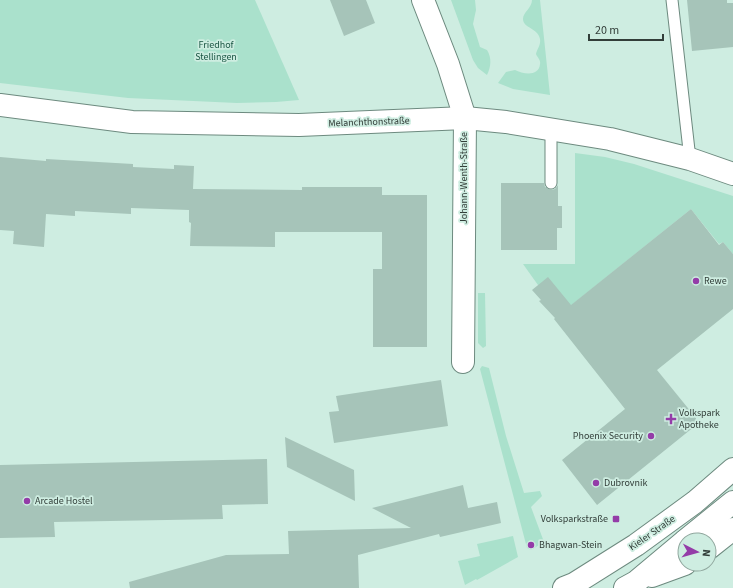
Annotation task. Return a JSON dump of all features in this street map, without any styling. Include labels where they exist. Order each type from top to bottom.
[{"type":"street","name":"Johann-Wenth-Straße","points":[[423,0],[448,64],[465,118],[463,362]]},
{"type":"street","name":"Melanchthonstraße","points":[[0,105],[132,122],[299,125],[465,118],[506,122],[610,139],[690,159],[733,174]]},
{"type":"street","name":"Kieler Straße","points":[[564,588],[574,584],[636,545],[695,502],[733,469]]},
{"type":"street","points":[[697,532],[733,502]]},
{"type":"street","points":[[717,542],[733,530]]},
{"type":"street","points":[[631,585],[677,548]]},
{"type":"street","points":[[631,585],[677,567]]},
{"type":"lane","points":[[672,0],[690,159]]},
{"type":"lane","points":[[551,129],[551,183]]},
{"type":"green space","name":"Friedhof Stellingen","points":[[0,0],[255,0],[299,100],[237,103],[128,98],[0,83]]},
{"type":"green space","points":[[451,0],[475,0],[476,10],[473,24],[480,47],[487,50],[490,56],[490,66],[487,75],[478,68],[473,60]]},
{"type":"green space","points":[[532,0],[540,0],[550,95],[513,89],[498,83],[506,72],[515,70],[522,73],[534,73],[539,68],[540,61],[536,54],[540,41],[539,35],[525,24],[523,19],[524,14],[532,3]]},
{"type":"green space","points":[[575,153],[605,157],[634,164],[733,196],[733,254],[723,242],[719,244],[691,209],[569,307],[538,285],[523,264],[575,264]]},
{"type":"green space","points":[[478,293],[485,293],[486,346],[483,348],[478,343]]},
{"type":"green space","points":[[482,366],[489,368],[506,436],[524,493],[540,491],[542,496],[531,507],[544,542],[531,550],[527,548],[480,369]]},
{"type":"green space","points":[[513,536],[518,557],[465,585],[458,561],[480,556],[477,544]]},
{"type":"building","points":[[330,0],[366,0],[375,23],[344,36]]},
{"type":"building","points":[[687,0],[727,0],[727,3],[733,3],[733,47],[692,51]]},
{"type":"building","points":[[0,157],[46,161],[46,159],[133,164],[133,167],[174,169],[174,165],[194,166],[193,189],[302,190],[302,187],[382,187],[382,195],[427,195],[427,347],[373,347],[373,269],[382,269],[382,232],[275,232],[275,247],[190,246],[191,223],[189,222],[189,210],[131,208],[131,214],[75,211],[75,216],[46,214],[44,247],[13,244],[14,231],[0,230]]},
{"type":"building","points":[[501,183],[544,183],[545,187],[551,190],[555,189],[558,185],[558,206],[562,206],[562,228],[557,228],[557,250],[501,250]]},
{"type":"building","points":[[691,209],[719,245],[723,242],[733,254],[733,309],[657,370],[696,418],[695,426],[597,505],[562,460],[625,409],[554,319],[555,318],[539,301],[541,300],[532,290],[548,277],[571,305]]},
{"type":"building","points":[[441,380],[448,426],[334,443],[329,412],[339,411],[336,396]]},
{"type":"building","points":[[285,437],[354,470],[355,501],[287,467]]},
{"type":"building","points":[[267,459],[268,504],[222,505],[223,519],[54,522],[55,537],[0,538],[0,465]]},
{"type":"building","points":[[463,485],[468,508],[497,502],[501,523],[440,537],[439,534],[358,555],[359,588],[130,588],[129,582],[226,555],[289,554],[288,531],[411,528],[372,508]]},
{"type":"place","name":"Rewe","points":[[696,281]]},
{"type":"place","name":"Volkspark Apotheke","points":[[671,419]]},
{"type":"place","name":"Phoenix Security","points":[[651,436]]},
{"type":"place","name":"Dubrovnik","points":[[596,483]]},
{"type":"place","name":"Arcade Hostel","points":[[27,501]]},
{"type":"place","name":"Volksparkstraße","points":[[616,519]]},
{"type":"place","name":"Bhagwan-Stein","points":[[531,545]]}]
